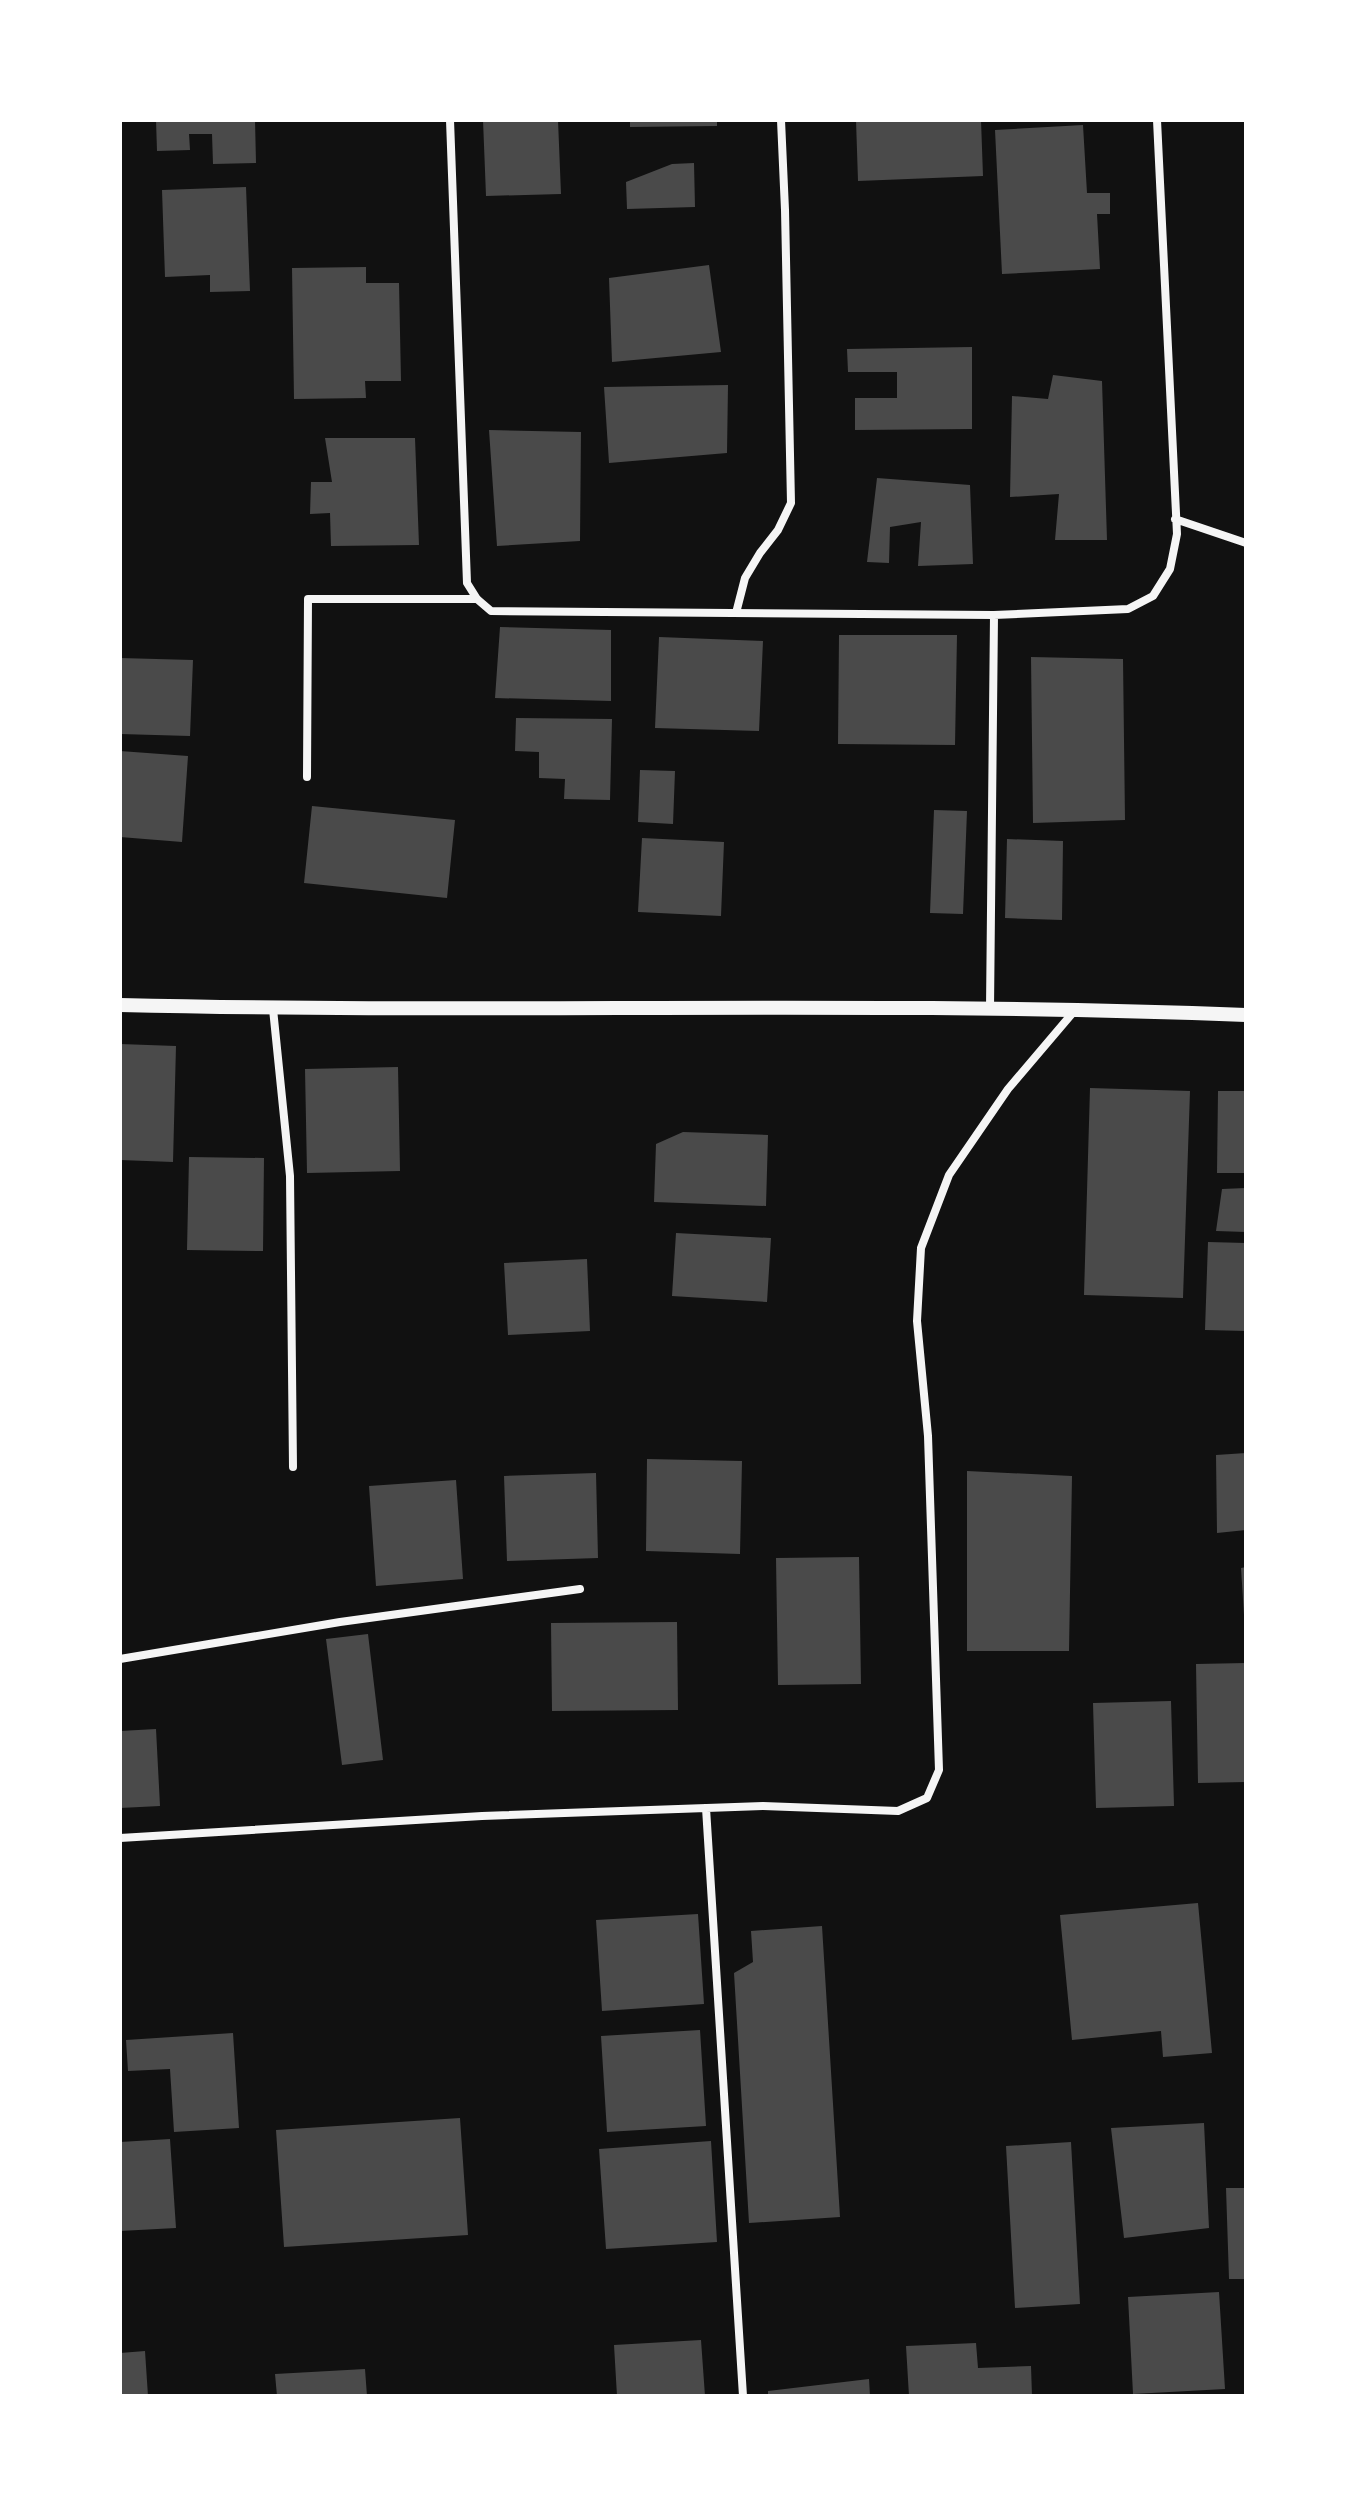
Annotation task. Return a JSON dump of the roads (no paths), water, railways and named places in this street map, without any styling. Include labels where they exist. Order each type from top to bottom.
[{"type":"street","points":[[450,120],[467,583],[477,599],[491,611],[994,615],[1128,609],[1153,596],[1170,569],[1177,534],[1157,120]]},
{"type":"street","points":[[736,613],[745,578],[778,530],[791,503],[781,120]]},
{"type":"street","points":[[1175,519],[1246,543]]},
{"type":"street","points":[[307,777],[308,599],[477,599]]},
{"type":"street","points":[[990,1009],[994,615]]},
{"type":"street","points":[[120,1005],[273,1009],[1076,1009],[1246,1015]]},
{"type":"street","points":[[273,1009],[290,1176],[293,1467]]},
{"type":"street","points":[[120,1838],[482,1816],[763,1806],[898,1811],[927,1798],[939,1770],[928,1436],[917,1321],[921,1248],[949,1175],[1008,1089],[1076,1009]]},
{"type":"street","points":[[120,1659],[340,1622],[580,1589]]},
{"type":"street","points":[[706,1808],[743,2396]]}]
